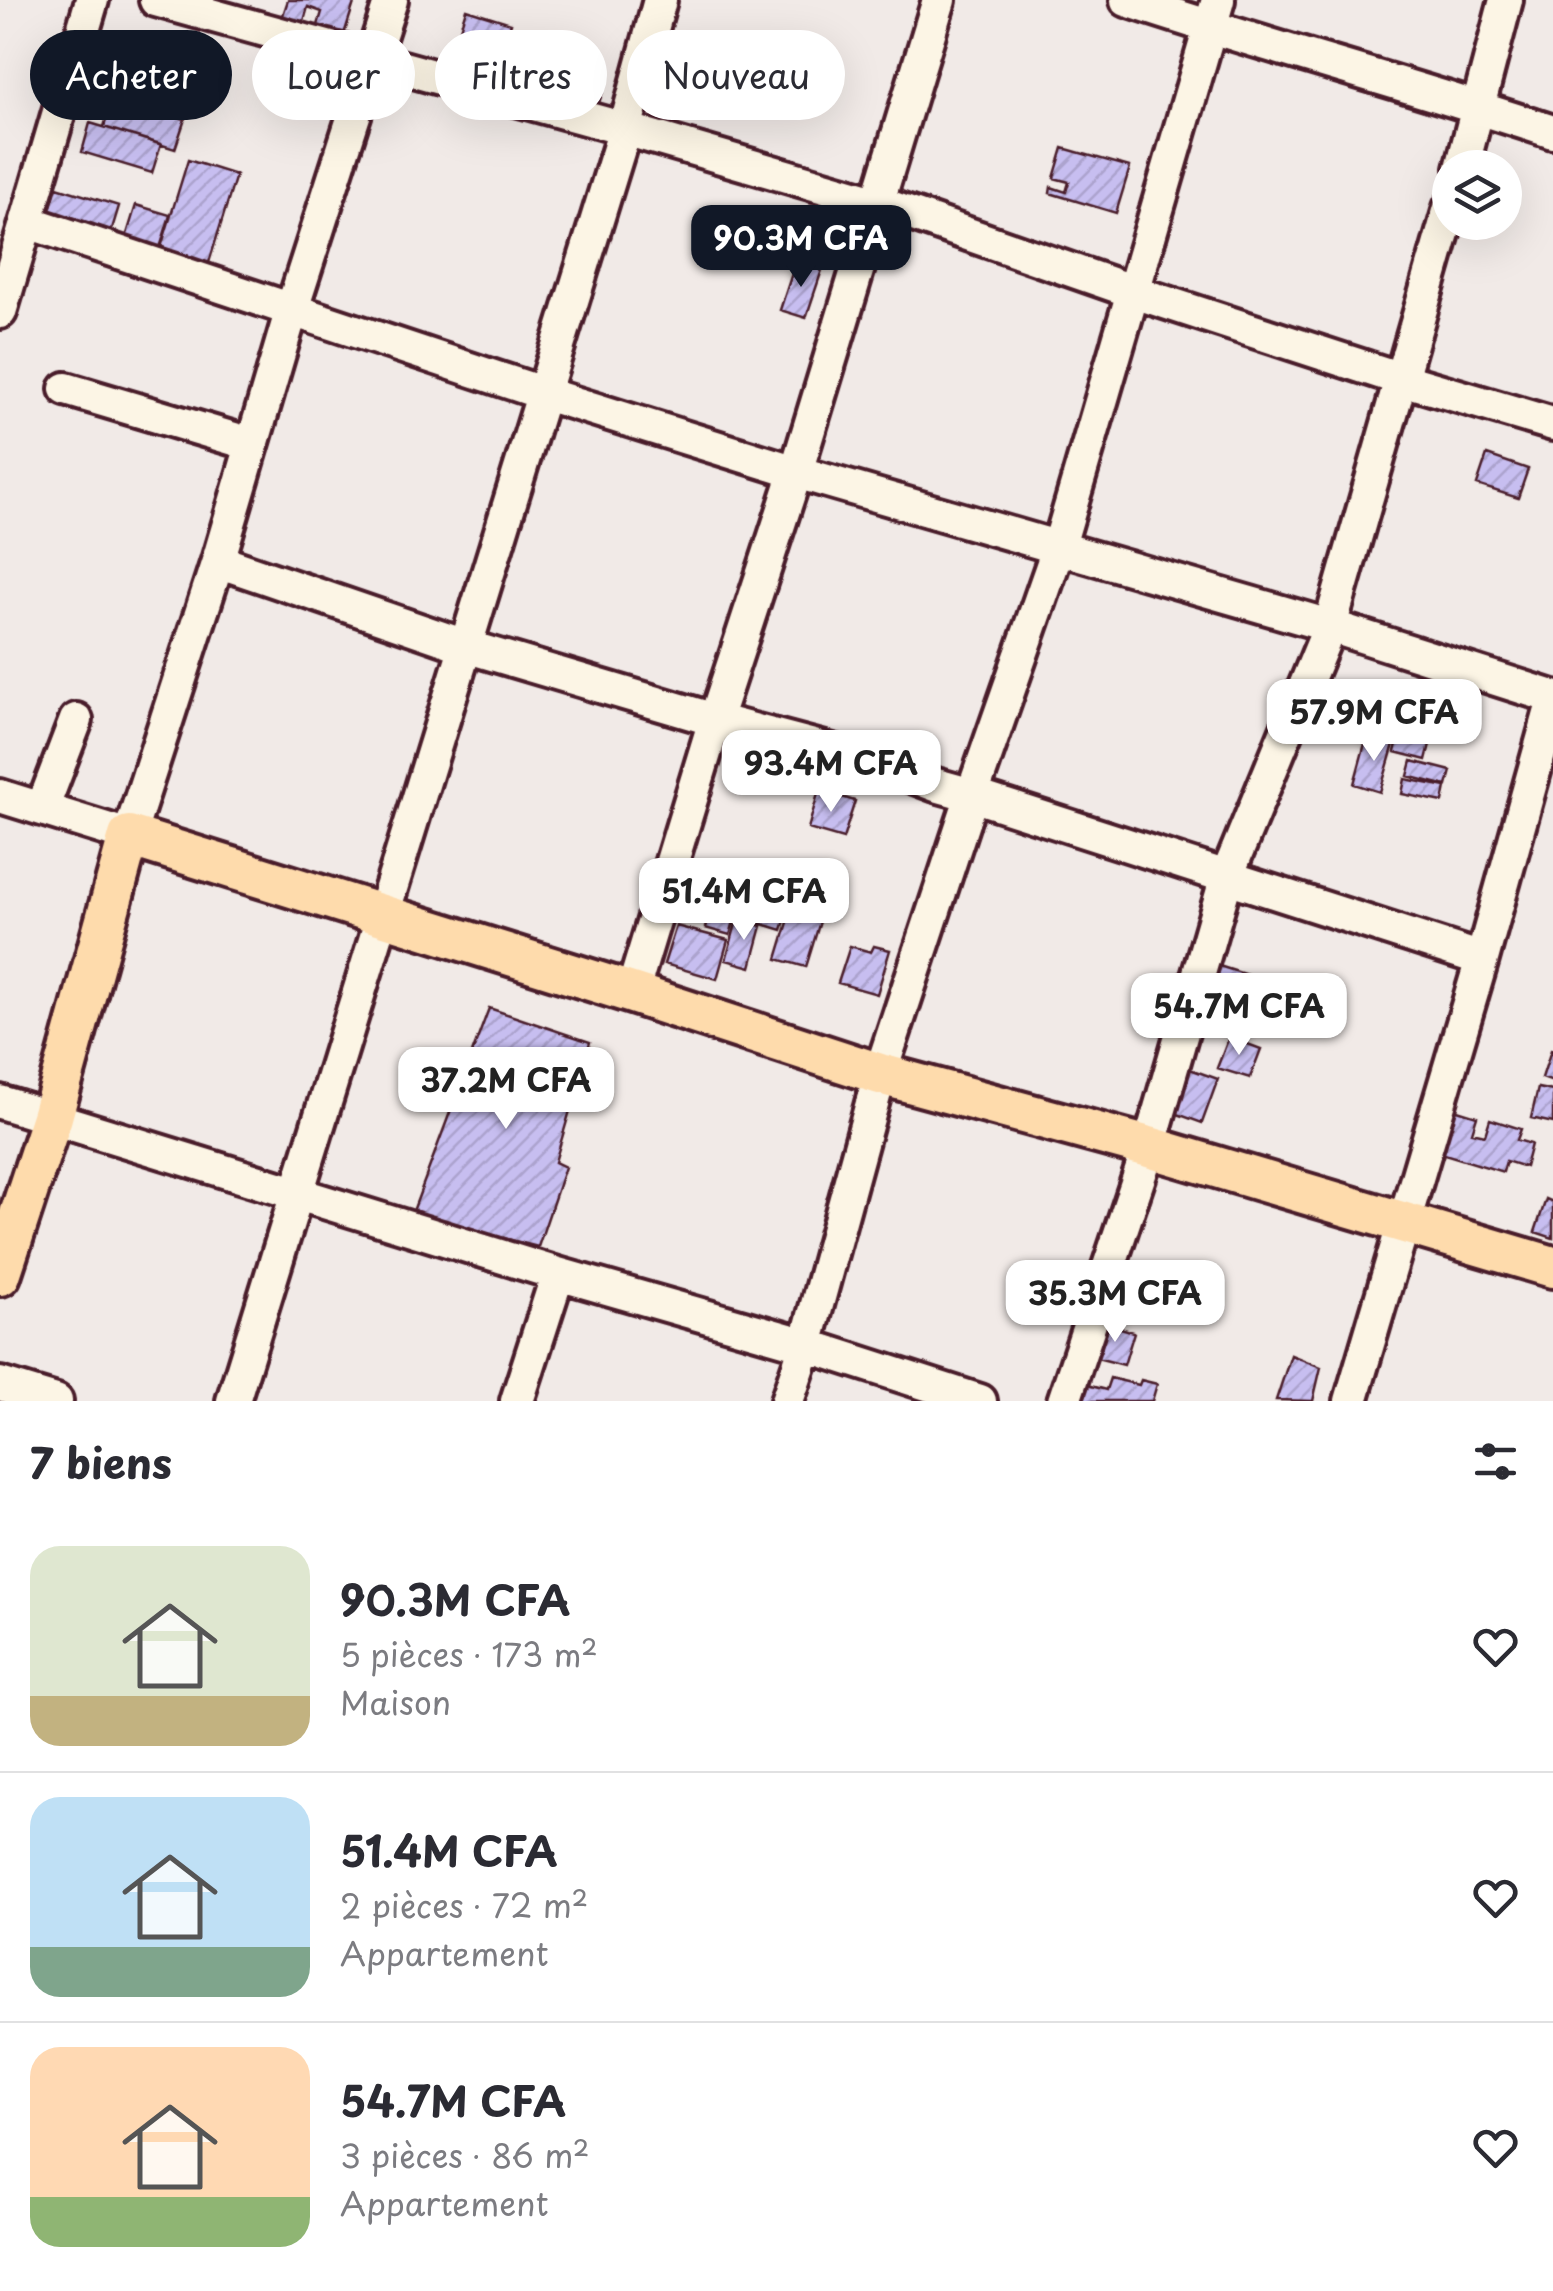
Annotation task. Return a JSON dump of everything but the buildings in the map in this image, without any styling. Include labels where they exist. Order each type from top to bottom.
[{"type":"main road","points":[[0,1275],[52,1116],[130,836],[880,1074],[1149,1147],[1553,1267]]},
{"type":"street","points":[[0,312],[92,0]]},
{"type":"street","points":[[156,0],[264,30]]},
{"type":"street","points":[[382,30],[391,0]]},
{"type":"street","points":[[233,1401],[625,129],[660,0]]},
{"type":"street","points":[[632,993],[796,472],[938,0]]},
{"type":"street","points":[[1127,0],[1214,14],[1553,132]]},
{"type":"street","points":[[1467,150],[1506,0]]},
{"type":"street","points":[[787,1401],[880,1074],[1059,546],[1214,14]]},
{"type":"street","points":[[415,72],[878,204],[1134,292],[1553,424]]},
{"type":"street","points":[[0,796],[130,836],[353,120]]},
{"type":"street","points":[[28,222],[542,393],[796,472],[1330,626],[1553,700],[1482,959],[1351,1401]]},
{"type":"street","points":[[1064,1401],[1149,1147],[1228,876],[1330,626],[1441,240]]},
{"type":"street","points":[[66,389],[251,444]]},
{"type":"street","points":[[218,561],[465,646],[878,763],[936,786],[1482,959]]},
{"type":"street","points":[[42,809],[76,720]]},
{"type":"street","points":[[0,1102],[558,1274],[806,1344],[980,1401]]},
{"type":"street","points":[[517,1401],[558,1274]]},
{"type":"street","points":[[0,1384],[56,1401]]}]
